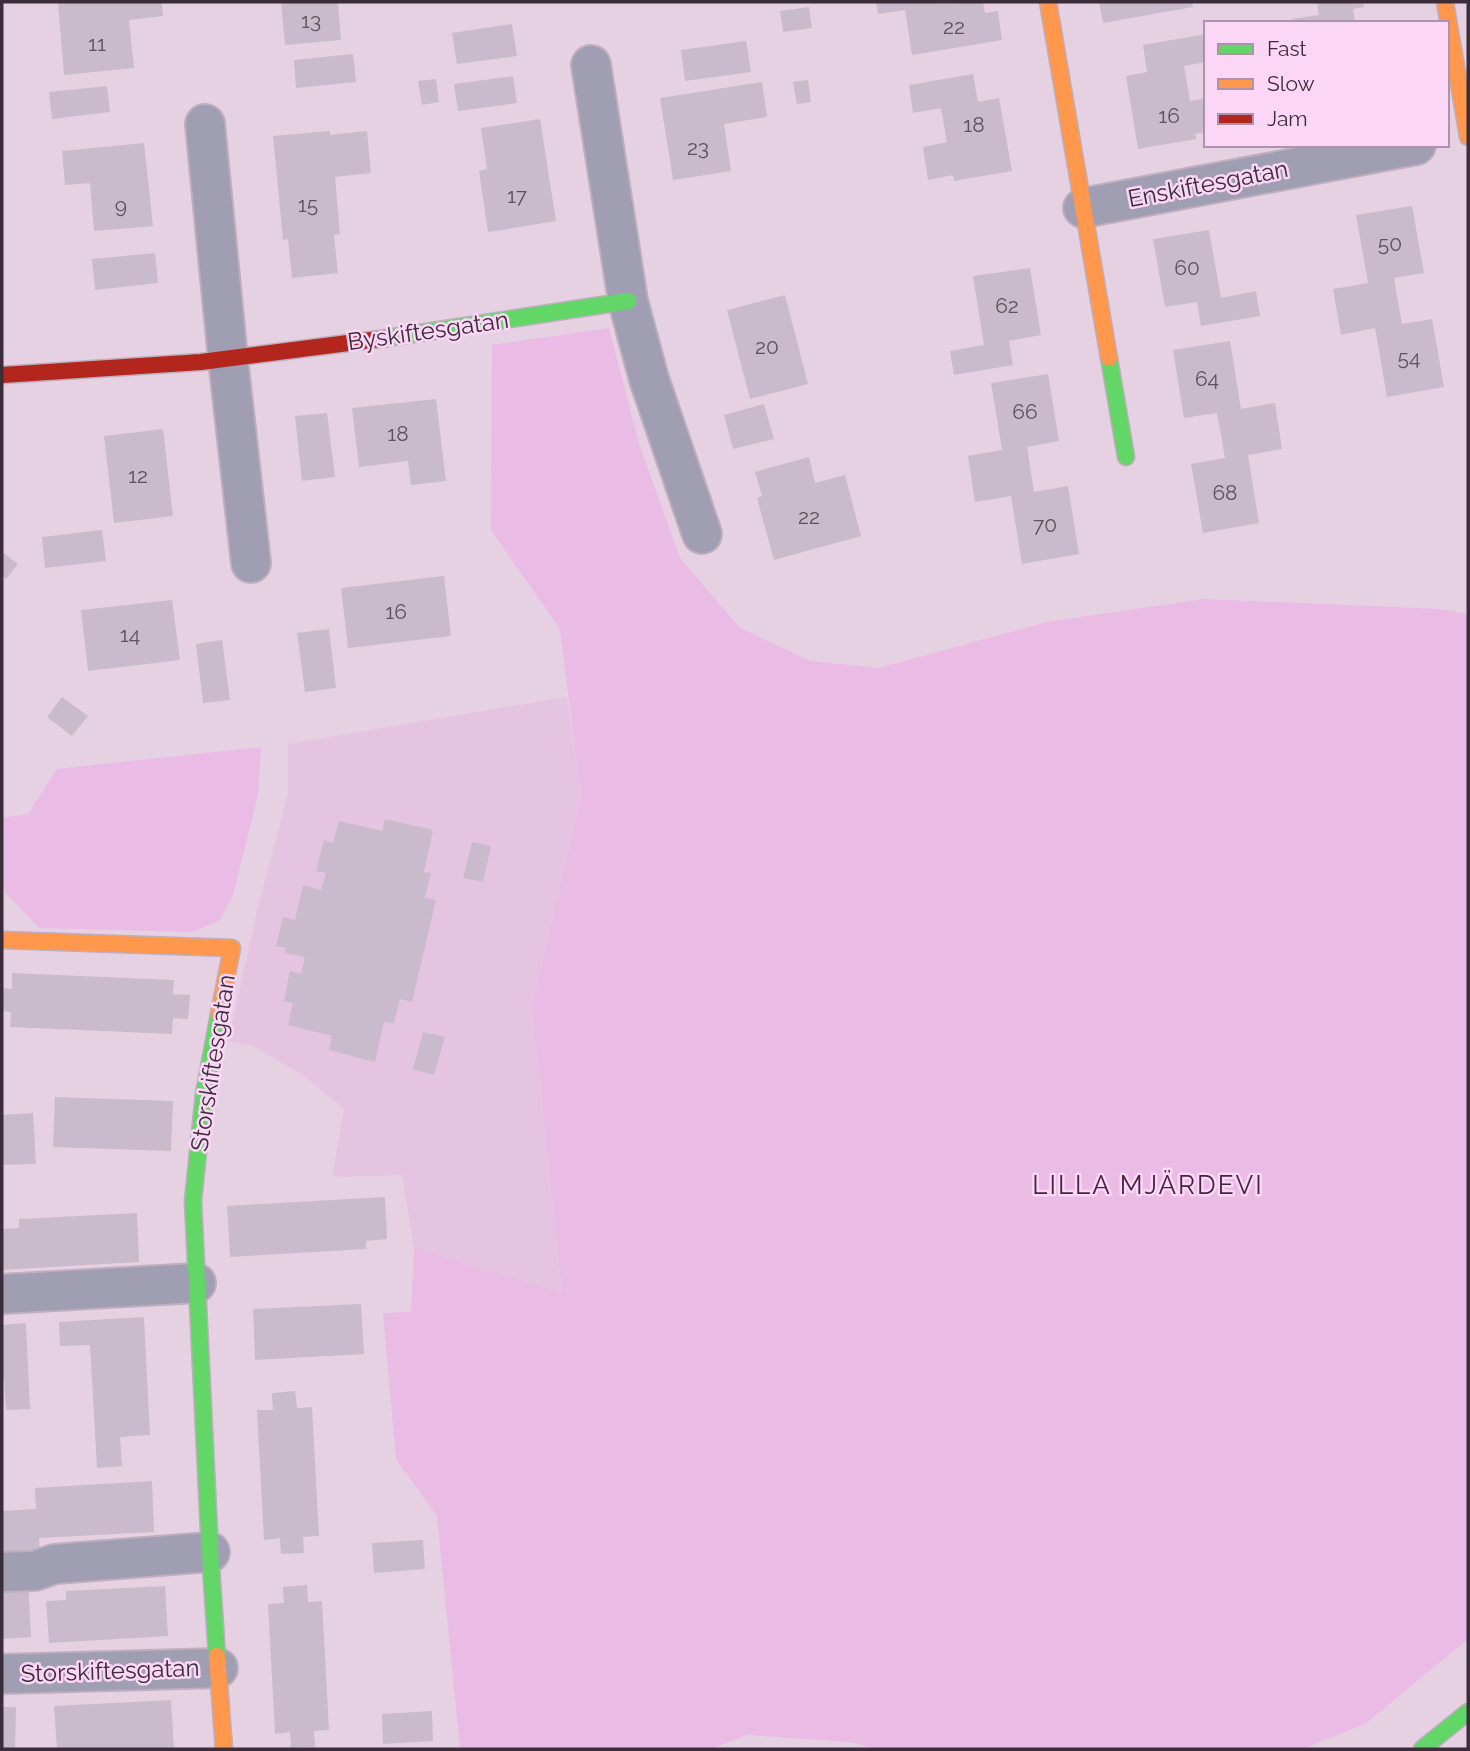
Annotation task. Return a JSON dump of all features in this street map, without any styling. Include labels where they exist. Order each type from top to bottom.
[{"type":"street","points":[[1048,2],[1126,457]]},
{"type":"street","points":[[1445,2],[1448,21]]},
{"type":"street","points":[[1449,25],[1468,136],[1449,139]]},
{"type":"street","points":[[591,65],[628,301],[649,379],[702,534]]},
{"type":"street","points":[[205,124],[251,564]]},
{"type":"street","name":"Enskiftesgatan","points":[[1083,208],[1405,147]]},
{"type":"street","name":"Byskiftesgatan","points":[[2,375],[89,371],[228,359],[438,331],[628,301]]},
{"type":"street","name":"Storskiftesgatan","points":[[2,940],[232,948],[204,1094],[193,1201],[210,1552],[223,1749]]},
{"type":"street","points":[[2,1294],[196,1283]]},
{"type":"street","points":[[2,1572],[34,1571],[55,1564],[210,1552]]},
{"type":"street","name":"Storskiftesgatan","points":[[2,1674],[218,1668]]},
{"type":"street","points":[[1422,1749],[1468,1712]]},
{"type":"shaded area","points":[[609,328],[639,444],[680,558],[740,628],[810,661],[879,668],[1047,622],[1203,599],[1440,609],[1468,614],[1468,1639],[1365,1724],[1302,1749],[878,1749],[850,1742],[747,1735],[711,1749],[460,1749],[437,1516],[396,1459],[383,1313],[411,1312],[414,1248],[562,1293],[532,1006],[581,797],[560,629],[491,530],[492,345]]},
{"type":"shaded area","points":[[567,697],[581,797],[532,1006],[562,1294],[414,1248],[402,1175],[332,1177],[344,1109],[305,1077],[256,1047],[228,1041],[258,907],[288,794],[288,744]]},
{"type":"shaded area","points":[[261,747],[258,794],[233,895],[219,921],[191,932],[39,928],[2,889],[2,818],[28,814],[57,769]]},
{"type":"building","points":[[58,2],[162,2],[163,16],[129,20],[134,68],[64,75]]},
{"type":"building","points":[[281,2],[338,2],[341,40],[285,45]]},
{"type":"building","points":[[876,2],[983,2],[985,13],[998,11],[1002,40],[912,55],[905,10],[878,14]]},
{"type":"building","points":[[1099,2],[1192,2],[1193,7],[1103,23]]},
{"type":"building","points":[[1317,2],[1363,2],[1364,7],[1353,9],[1355,21],[1292,19],[1319,15]]},
{"type":"building","points":[[809,7],[812,28],[783,32],[780,11]]},
{"type":"building","points":[[512,24],[517,56],[457,64],[452,33]]},
{"type":"building","points":[[1204,34],[1204,62],[1184,66],[1190,101],[1204,98],[1204,132],[1195,134],[1196,139],[1138,149],[1126,76],[1147,72],[1143,45]]},
{"type":"building","points":[[746,41],[751,72],[685,81],[681,50]]},
{"type":"building","points":[[353,54],[356,82],[296,88],[294,60]]},
{"type":"building","points":[[973,74],[978,102],[999,98],[1012,171],[954,181],[953,175],[928,180],[923,147],[947,142],[941,108],[913,113],[909,85]]},
{"type":"building","points":[[513,76],[517,103],[458,111],[454,84]]},
{"type":"building","points":[[436,79],[439,102],[422,105],[418,81]]},
{"type":"building","points":[[808,80],[811,102],[797,104],[793,82]]},
{"type":"building","points":[[762,82],[767,117],[724,124],[731,171],[673,180],[660,98]]},
{"type":"building","points":[[107,86],[110,112],[52,119],[49,92]]},
{"type":"building","points":[[540,119],[556,221],[488,232],[479,171],[487,169],[481,128]]},
{"type":"building","points":[[330,131],[330,135],[367,131],[371,173],[335,177],[340,234],[334,235],[338,273],[292,278],[288,239],[283,240],[273,136]]},
{"type":"building","points":[[144,143],[153,226],[94,231],[90,183],[65,185],[62,151]]},
{"type":"building","points":[[1412,206],[1424,273],[1394,278],[1398,302],[1402,324],[1432,319],[1444,387],[1387,397],[1375,328],[1341,335],[1333,289],[1368,283],[1356,215]]},
{"type":"building","points":[[1209,230],[1221,298],[1256,291],[1260,316],[1201,326],[1197,302],[1165,307],[1153,239]]},
{"type":"building","points":[[155,253],[158,283],[95,290],[92,259]]},
{"type":"building","points":[[1030,268],[1041,335],[1009,341],[1013,365],[954,375],[950,351],[984,345],[973,276]]},
{"type":"building","points":[[785,295],[808,384],[750,399],[727,310]]},
{"type":"building","points":[[1230,341],[1241,409],[1275,403],[1282,449],[1248,455],[1259,523],[1203,533],[1191,464],[1225,458],[1217,413],[1184,418],[1173,350]]},
{"type":"building","points":[[1048,374],[1059,441],[1027,447],[1034,492],[1068,486],[1079,554],[1022,564],[1011,496],[975,502],[968,456],[1002,450],[991,383]]},
{"type":"building","points":[[436,399],[446,481],[411,485],[408,461],[359,467],[352,408]]},
{"type":"building","points":[[764,404],[774,439],[733,449],[724,415]]},
{"type":"building","points":[[327,413],[335,477],[302,481],[295,416]]},
{"type":"building","points":[[163,429],[173,516],[114,523],[104,436]]},
{"type":"building","points":[[809,457],[815,483],[845,475],[861,536],[774,560],[757,498],[762,496],[755,472]]},
{"type":"building","points":[[102,530],[106,561],[45,568],[42,537]]},
{"type":"building","points":[[2,552],[18,564],[6,579],[2,576]]},
{"type":"building","points":[[444,576],[451,636],[348,648],[341,588]]},
{"type":"building","points":[[172,600],[180,660],[88,671],[81,610]]},
{"type":"building","points":[[329,629],[336,688],[305,692],[297,633]]},
{"type":"building","points":[[222,640],[230,700],[203,703],[196,644]]},
{"type":"building","points":[[62,697],[88,716],[72,736],[47,717]]},
{"type":"building","points":[[385,819],[433,830],[424,872],[431,873],[425,898],[436,900],[412,1002],[400,999],[394,1023],[384,1022],[375,1062],[329,1050],[332,1036],[288,1025],[293,1003],[284,1001],[290,971],[301,974],[305,957],[285,953],[286,948],[276,946],[283,917],[295,920],[303,885],[321,890],[326,873],[316,871],[324,840],[333,843],[339,821],[382,831]]},
{"type":"building","points":[[472,842],[491,846],[483,882],[463,878]]},
{"type":"building","points":[[12,973],[174,980],[173,994],[190,995],[188,1019],[173,1018],[172,1034],[10,1027],[11,1012],[2,1011],[2,988],[12,989]]},
{"type":"building","points":[[423,1032],[445,1037],[434,1075],[413,1069]]},
{"type":"building","points":[[55,1097],[173,1101],[171,1151],[53,1147]]},
{"type":"building","points":[[33,1113],[36,1164],[2,1165],[2,1115]]},
{"type":"building","points":[[385,1197],[387,1239],[366,1241],[366,1249],[230,1257],[227,1206]]},
{"type":"building","points":[[137,1213],[139,1262],[2,1270],[2,1229],[19,1228],[19,1219]]},
{"type":"building","points":[[361,1304],[364,1354],[255,1360],[253,1309]]},
{"type":"building","points":[[144,1317],[150,1435],[120,1437],[122,1466],[97,1468],[90,1345],[60,1346],[59,1322]]},
{"type":"building","points":[[26,1323],[30,1409],[6,1410],[2,1379],[2,1325]]},
{"type":"building","points":[[295,1391],[297,1408],[312,1407],[319,1536],[303,1537],[304,1553],[281,1554],[280,1538],[264,1540],[257,1410],[273,1410],[272,1393]]},
{"type":"building","points":[[152,1481],[154,1532],[39,1538],[40,1558],[2,1561],[2,1511],[36,1509],[35,1488]]},
{"type":"building","points":[[423,1540],[425,1569],[374,1573],[372,1543]]},
{"type":"building","points":[[28,1582],[31,1637],[2,1639],[2,1584]]},
{"type":"building","points":[[307,1585],[308,1602],[322,1601],[329,1730],[314,1731],[315,1747],[291,1748],[290,1732],[275,1734],[268,1604],[284,1603],[283,1587]]},
{"type":"building","points":[[165,1586],[168,1636],[49,1643],[46,1601],[66,1600],[66,1591]]},
{"type":"building","points":[[171,1700],[174,1749],[57,1749],[54,1706]]},
{"type":"building","points":[[2,1707],[16,1707],[15,1749],[2,1749]]},
{"type":"building","points":[[432,1711],[433,1741],[383,1744],[382,1714]]},
{"type":"traffic: fast","points":[[387,338],[628,301]]},
{"type":"traffic: fast","points":[[1109,358],[1126,457]]},
{"type":"traffic: fast","points":[[217,1656],[193,1201],[204,1094],[219,1014]]},
{"type":"traffic: fast","points":[[1422,1749],[1468,1712]]},
{"type":"traffic: slow","points":[[1048,2],[1109,358]]},
{"type":"traffic: slow","points":[[1445,2],[1448,21]]},
{"type":"traffic: slow","points":[[1449,25],[1468,137]]},
{"type":"traffic: slow","points":[[2,940],[232,948],[219,1014]]},
{"type":"traffic: slow","points":[[217,1656],[224,1749]]},
{"type":"traffic: jam","points":[[2,375],[201,362],[387,338]]},
{"type":"district","name":"LILLA MJÄRDEVI","points":[[1148,1185]]}]
